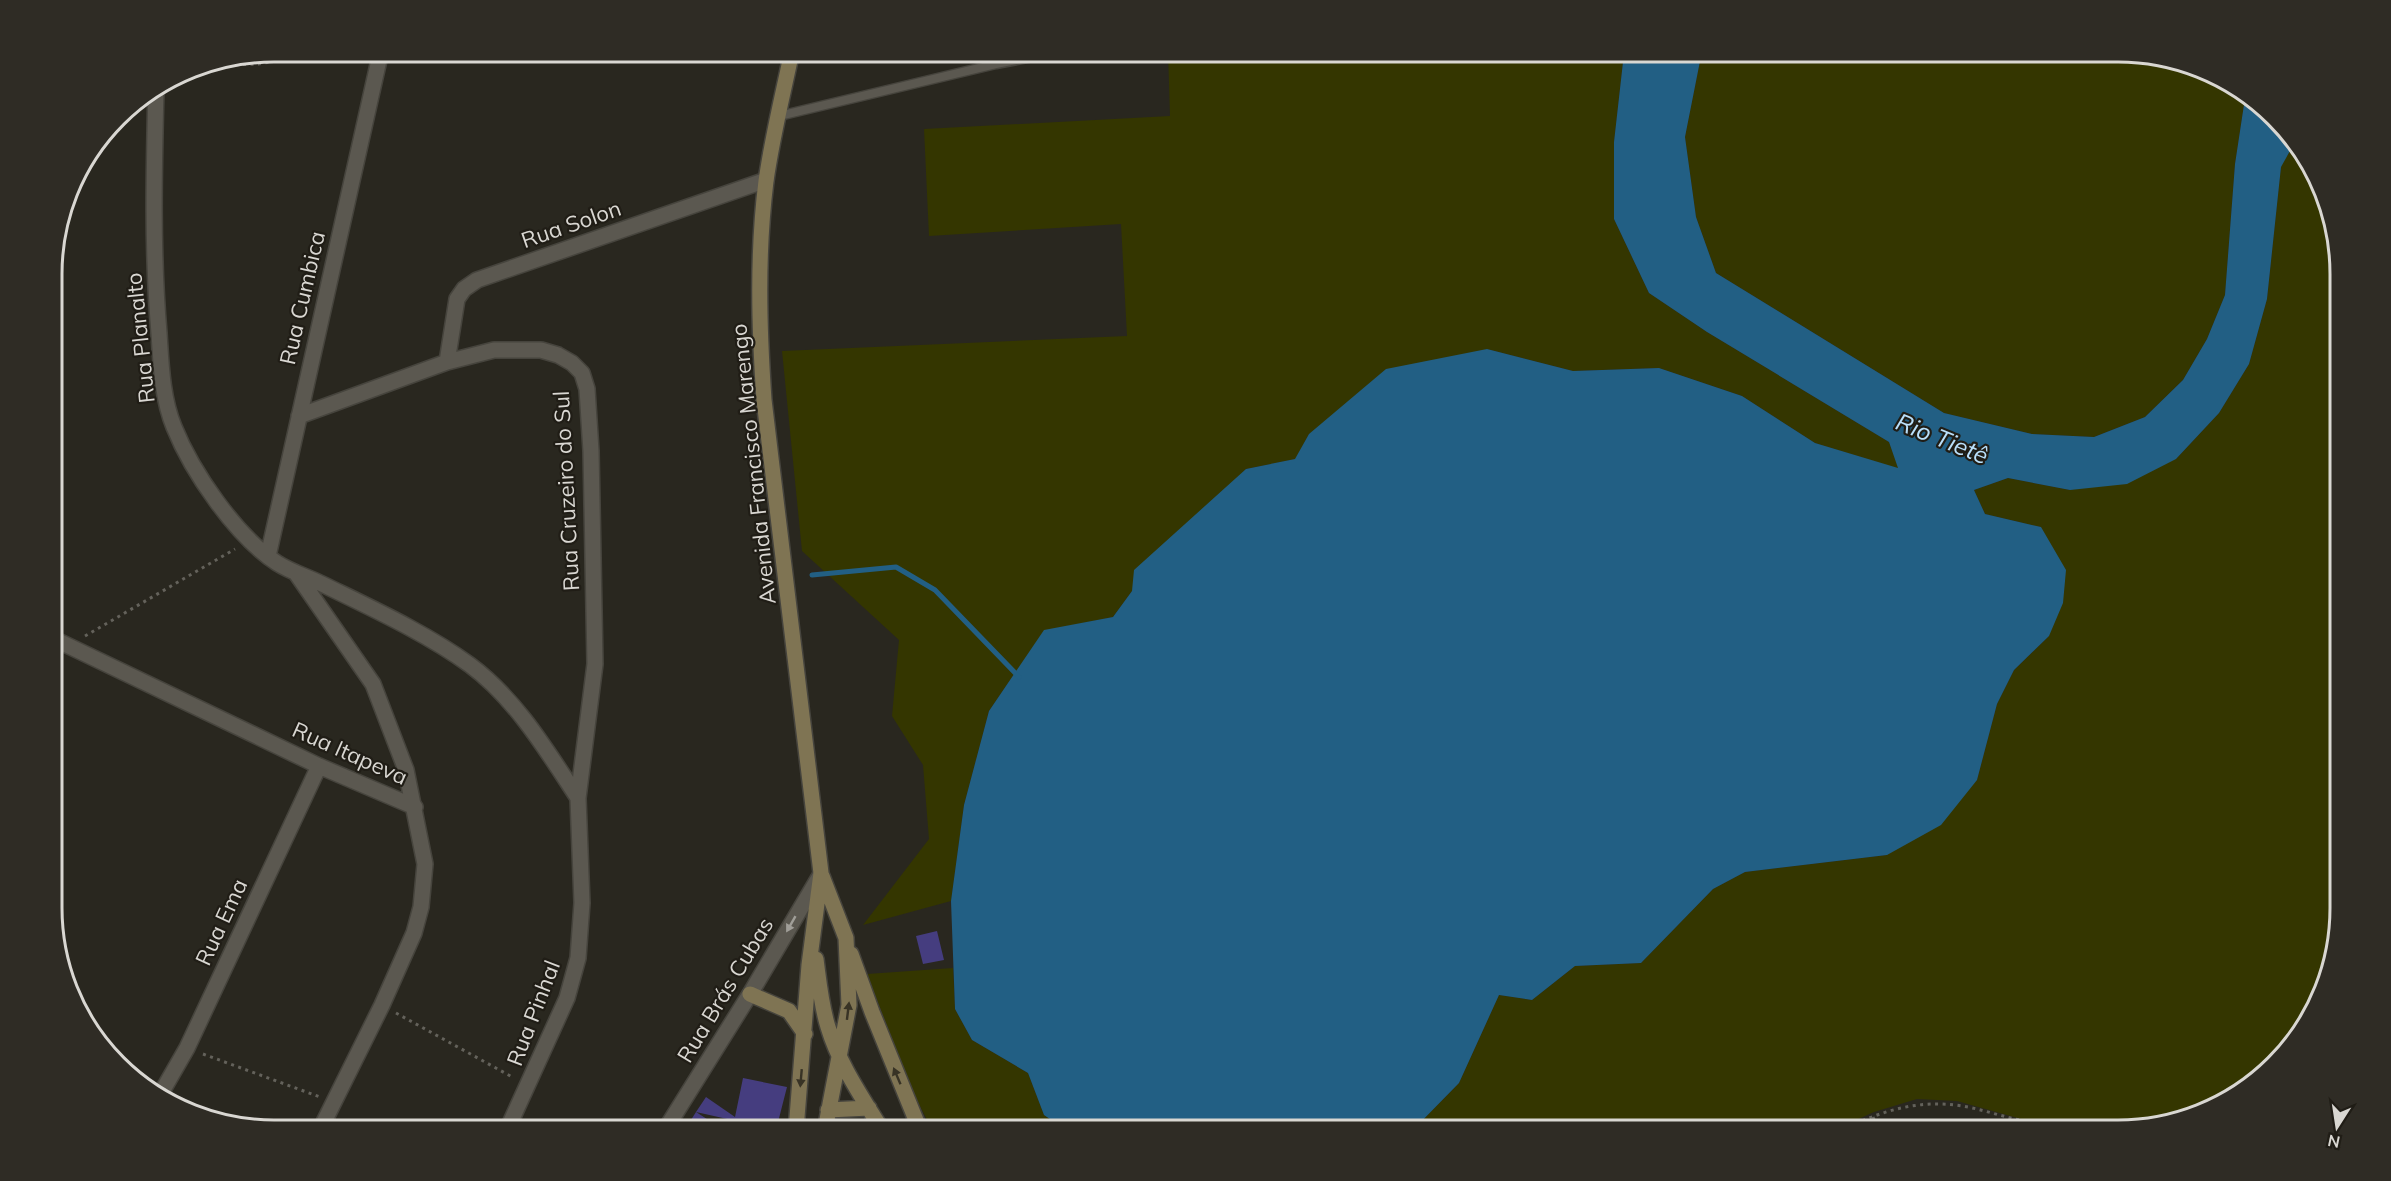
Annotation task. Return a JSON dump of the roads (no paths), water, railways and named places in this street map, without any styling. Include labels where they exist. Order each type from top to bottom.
[{"type":"main road","name":"Avenida Francisco Marengo","points":[[790,62],[766,180],[759,266],[759,329],[764,400],[821,873],[846,938],[849,1005],[827,1120]]},
{"type":"main road","name":"Avenida Francisco Marengo","points":[[797,1120],[812,934],[821,873]]},
{"type":"main road","points":[[812,934],[821,1000],[828,1028],[840,1059],[876,1120]]},
{"type":"main road","points":[[846,938],[872,1012],[916,1120]]},
{"type":"main road","points":[[750,994],[789,1011],[805,1034]]},
{"type":"main road","points":[[828,1110],[869,1108]]},
{"type":"street","name":"Rua Cumbica","points":[[268,556],[379,62]]},
{"type":"street","name":"Rua Planalto","points":[[156,97],[153,214],[156,295],[163,380],[174,426],[198,472],[231,520],[268,556],[296,570],[373,684],[406,770],[415,807]]},
{"type":"street","name":"Rua Solon","points":[[447,362],[457,298],[464,289],[477,280],[766,180]]},
{"type":"street","name":"Rua Cruzeiro do Sul","points":[[299,416],[447,362],[494,350],[542,350],[573,363],[582,373],[587,389],[591,451],[595,663],[578,798]]},
{"type":"street","points":[[296,570],[443,647],[470,665],[495,687],[525,721],[578,798]]},
{"type":"street","name":"Rua Itapeva","points":[[62,642],[319,766],[415,807],[425,864],[421,907],[414,933],[382,1005],[325,1120]]},
{"type":"street","name":"Rua Ema","points":[[164,1089],[187,1048],[319,766]]},
{"type":"street","name":"Rua Pinhal","points":[[512,1120],[567,998],[578,958],[582,903],[578,798]]},
{"type":"street","name":"Rua Brás Cubas","points":[[671,1120],[750,994],[821,873]]},
{"type":"lane","points":[[779,116],[1006,62]]},
{"type":"water","name":"Rio Tietê","points":[[1623,62],[1700,62],[1685,137],[1696,217],[1716,273],[1944,413],[2032,434],[2094,437],[2145,417],[2183,380],[2207,339],[2225,295],[2235,164],[2244,103],[2268,123],[2290,150],[2281,167],[2267,299],[2249,364],[2219,413],[2176,459],[2127,484],[2070,490],[2008,478],[1974,490],[1985,514],[2041,527],[2066,570],[2063,603],[2049,636],[2014,670],[1997,704],[1977,780],[1941,825],[1887,855],[1745,872],[1713,889],[1641,963],[1575,966],[1532,1000],[1499,995],[1459,1083],[1423,1119],[1051,1120],[1044,1115],[1028,1073],[972,1040],[955,1009],[951,901],[964,805],[989,711],[1044,630],[1113,617],[1132,591],[1134,570],[1246,469],[1295,459],[1309,434],[1386,369],[1487,349],[1573,371],[1659,368],[1742,396],[1815,443],[1898,468],[1889,442],[1707,332],[1649,293],[1614,219],[1614,142]]},
{"type":"waterway","points":[[812,575],[896,567],[935,590],[1019,677]]}]
